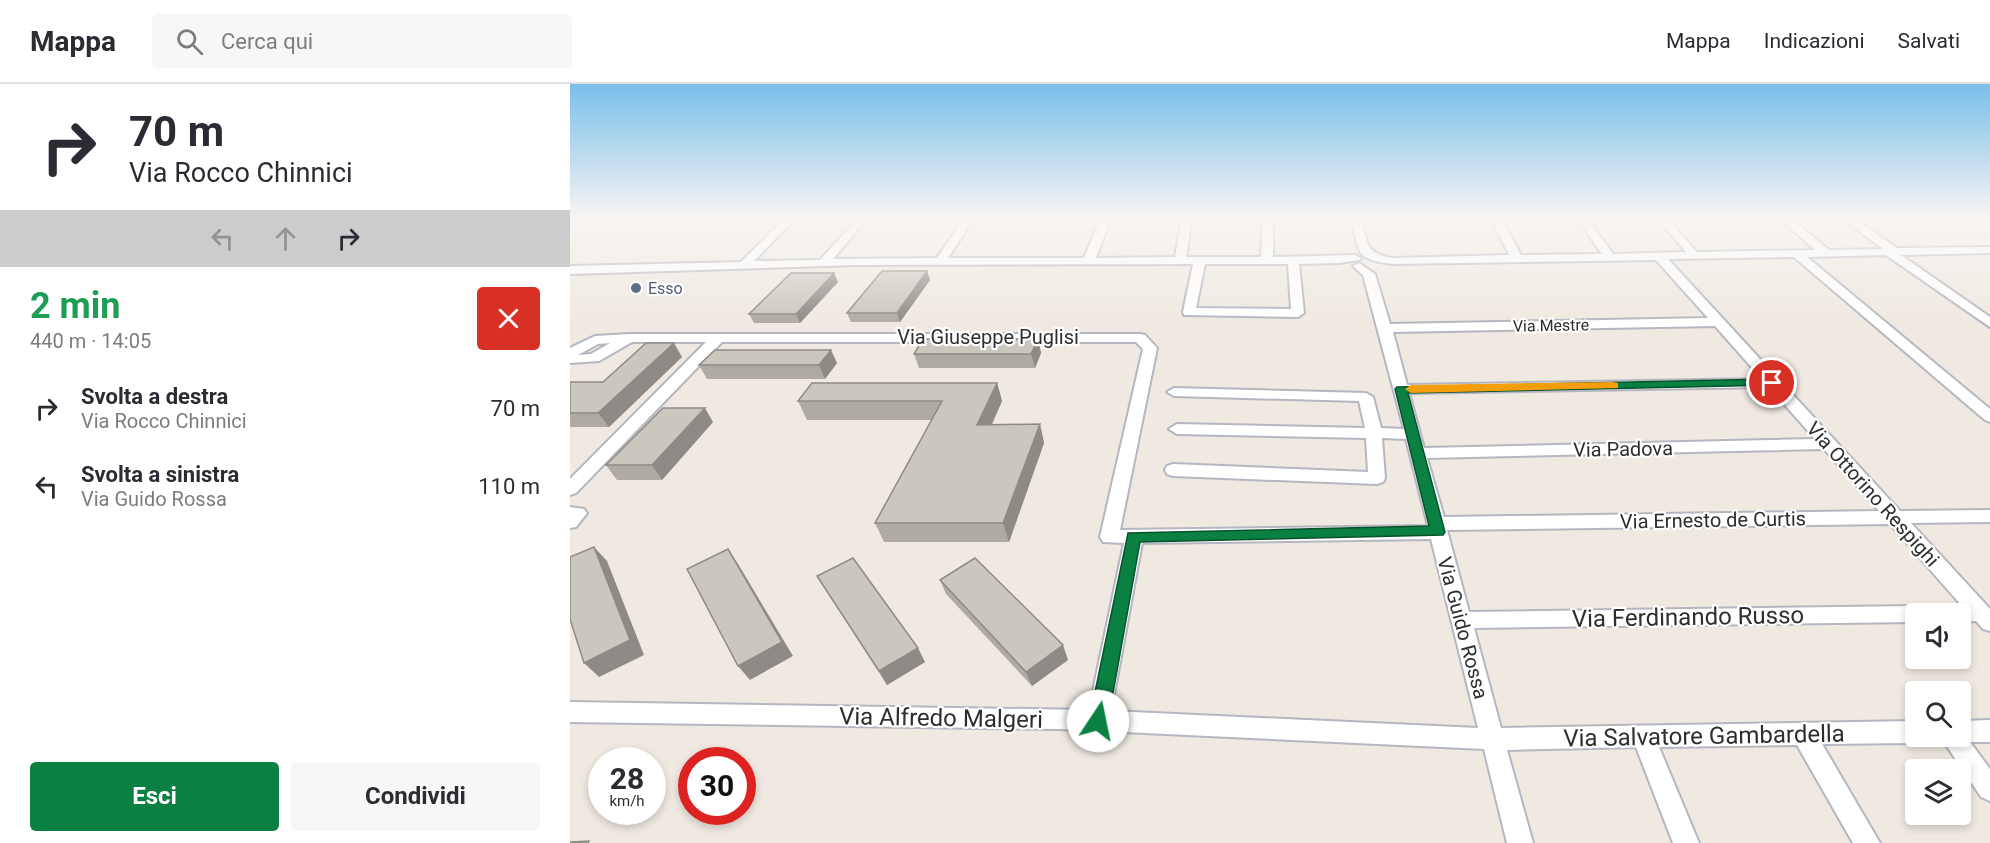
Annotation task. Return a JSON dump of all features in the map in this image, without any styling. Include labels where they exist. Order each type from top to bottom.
[{"type":"street","points":[[744,265],[756,253]]},
{"type":"street","points":[[823,263],[832,253]]},
{"type":"street","points":[[940,262],[946,253]]},
{"type":"street","points":[[1089,260],[1092,253]]},
{"type":"street","points":[[1180,260],[1181,253]]},
{"type":"street","points":[[1268,253],[1268,260]]},
{"type":"street","name":"Via Guido Rossa","points":[[1364,253],[1520,843]]},
{"type":"street","points":[[1515,253],[1517,258]]},
{"type":"street","points":[[1607,253],[1610,257]]},
{"type":"street","points":[[570,270],[823,263],[1089,260],[1339,260],[1366,262],[1814,253]]},
{"type":"street","points":[[1894,253],[1990,323]]},
{"type":"street","points":[[1797,254],[1990,417]]},
{"type":"street","name":"Via Ottorino Respighi","points":[[1659,256],[1985,618]]},
{"type":"street","points":[[1200,260],[1189,312],[1298,313],[1293,260]]},
{"type":"street","name":"Via Mestre","points":[[1385,328],[1718,322]]},
{"type":"street","points":[[570,359],[594,358],[629,338]]},
{"type":"street","name":"Via Giuseppe Puglisi","points":[[570,353],[595,340],[629,338],[1140,338],[1150,348],[1109,537]]},
{"type":"street","points":[[570,489],[718,338]]},
{"type":"street","points":[[1401,389],[1772,383]]},
{"type":"street","points":[[1173,470],[1377,478],[1374,433],[1366,397],[1174,392]]},
{"type":"street","points":[[1177,429],[1413,434]]},
{"type":"street","name":"Via Padova","points":[[1418,453],[1828,444]]},
{"type":"street","points":[[570,513],[578,513],[570,522]]},
{"type":"street","name":"Via Ernesto de Curtis","points":[[1109,537],[1990,516]]},
{"type":"street","points":[[1098,721],[1134,537]]},
{"type":"street","name":"Via Ferdinando Russo","points":[[1461,620],[1905,614]]},
{"type":"street","name":"Via Alfredo Malgeri","points":[[570,712],[1098,721],[1492,739]]},
{"type":"street","points":[[1971,732],[1990,731]]},
{"type":"street","name":"Via Salvatore Gambardella","points":[[1492,739],[1905,732]]},
{"type":"street","points":[[1803,734],[1867,843]]},
{"type":"street","points":[[1643,736],[1686,843]]},
{"type":"street","points":[[1958,747],[1990,789]]},
{"type":"building","points":[[882,271],[927,271],[897,313],[847,313]]},
{"type":"building","points":[[791,273],[834,273],[796,314],[749,314]]},
{"type":"building","points":[[923,339],[1038,339],[1031,354],[914,354]]},
{"type":"building","points":[[646,343],[674,343],[598,413],[570,413],[570,382],[603,382]]},
{"type":"building","points":[[715,350],[831,350],[819,365],[699,365]]},
{"type":"building","points":[[812,383],[997,383],[977,425],[1040,424],[1003,523],[875,523],[942,401],[798,401]]},
{"type":"building","points":[[663,408],[705,408],[652,465],[606,465]]},
{"type":"building","points":[[594,547],[630,640],[584,663],[570,619],[570,557]]},
{"type":"building","points":[[728,549],[782,642],[738,666],[687,569]]},
{"type":"building","points":[[853,558],[918,648],[879,671],[817,576]]},
{"type":"building","points":[[975,558],[1063,645],[1026,672],[940,580]]},
{"type":"building","points":[[589,841],[588,843],[570,843],[570,842]]},
{"type":"slow traffic","points":[[1411,389],[1613,386]]},
{"type":"place","name":"Esso","points":[[636,288]]},
{"type":"route","points":[[1098,721],[1134,537],[1438,532],[1401,389],[1772,383]]}]
